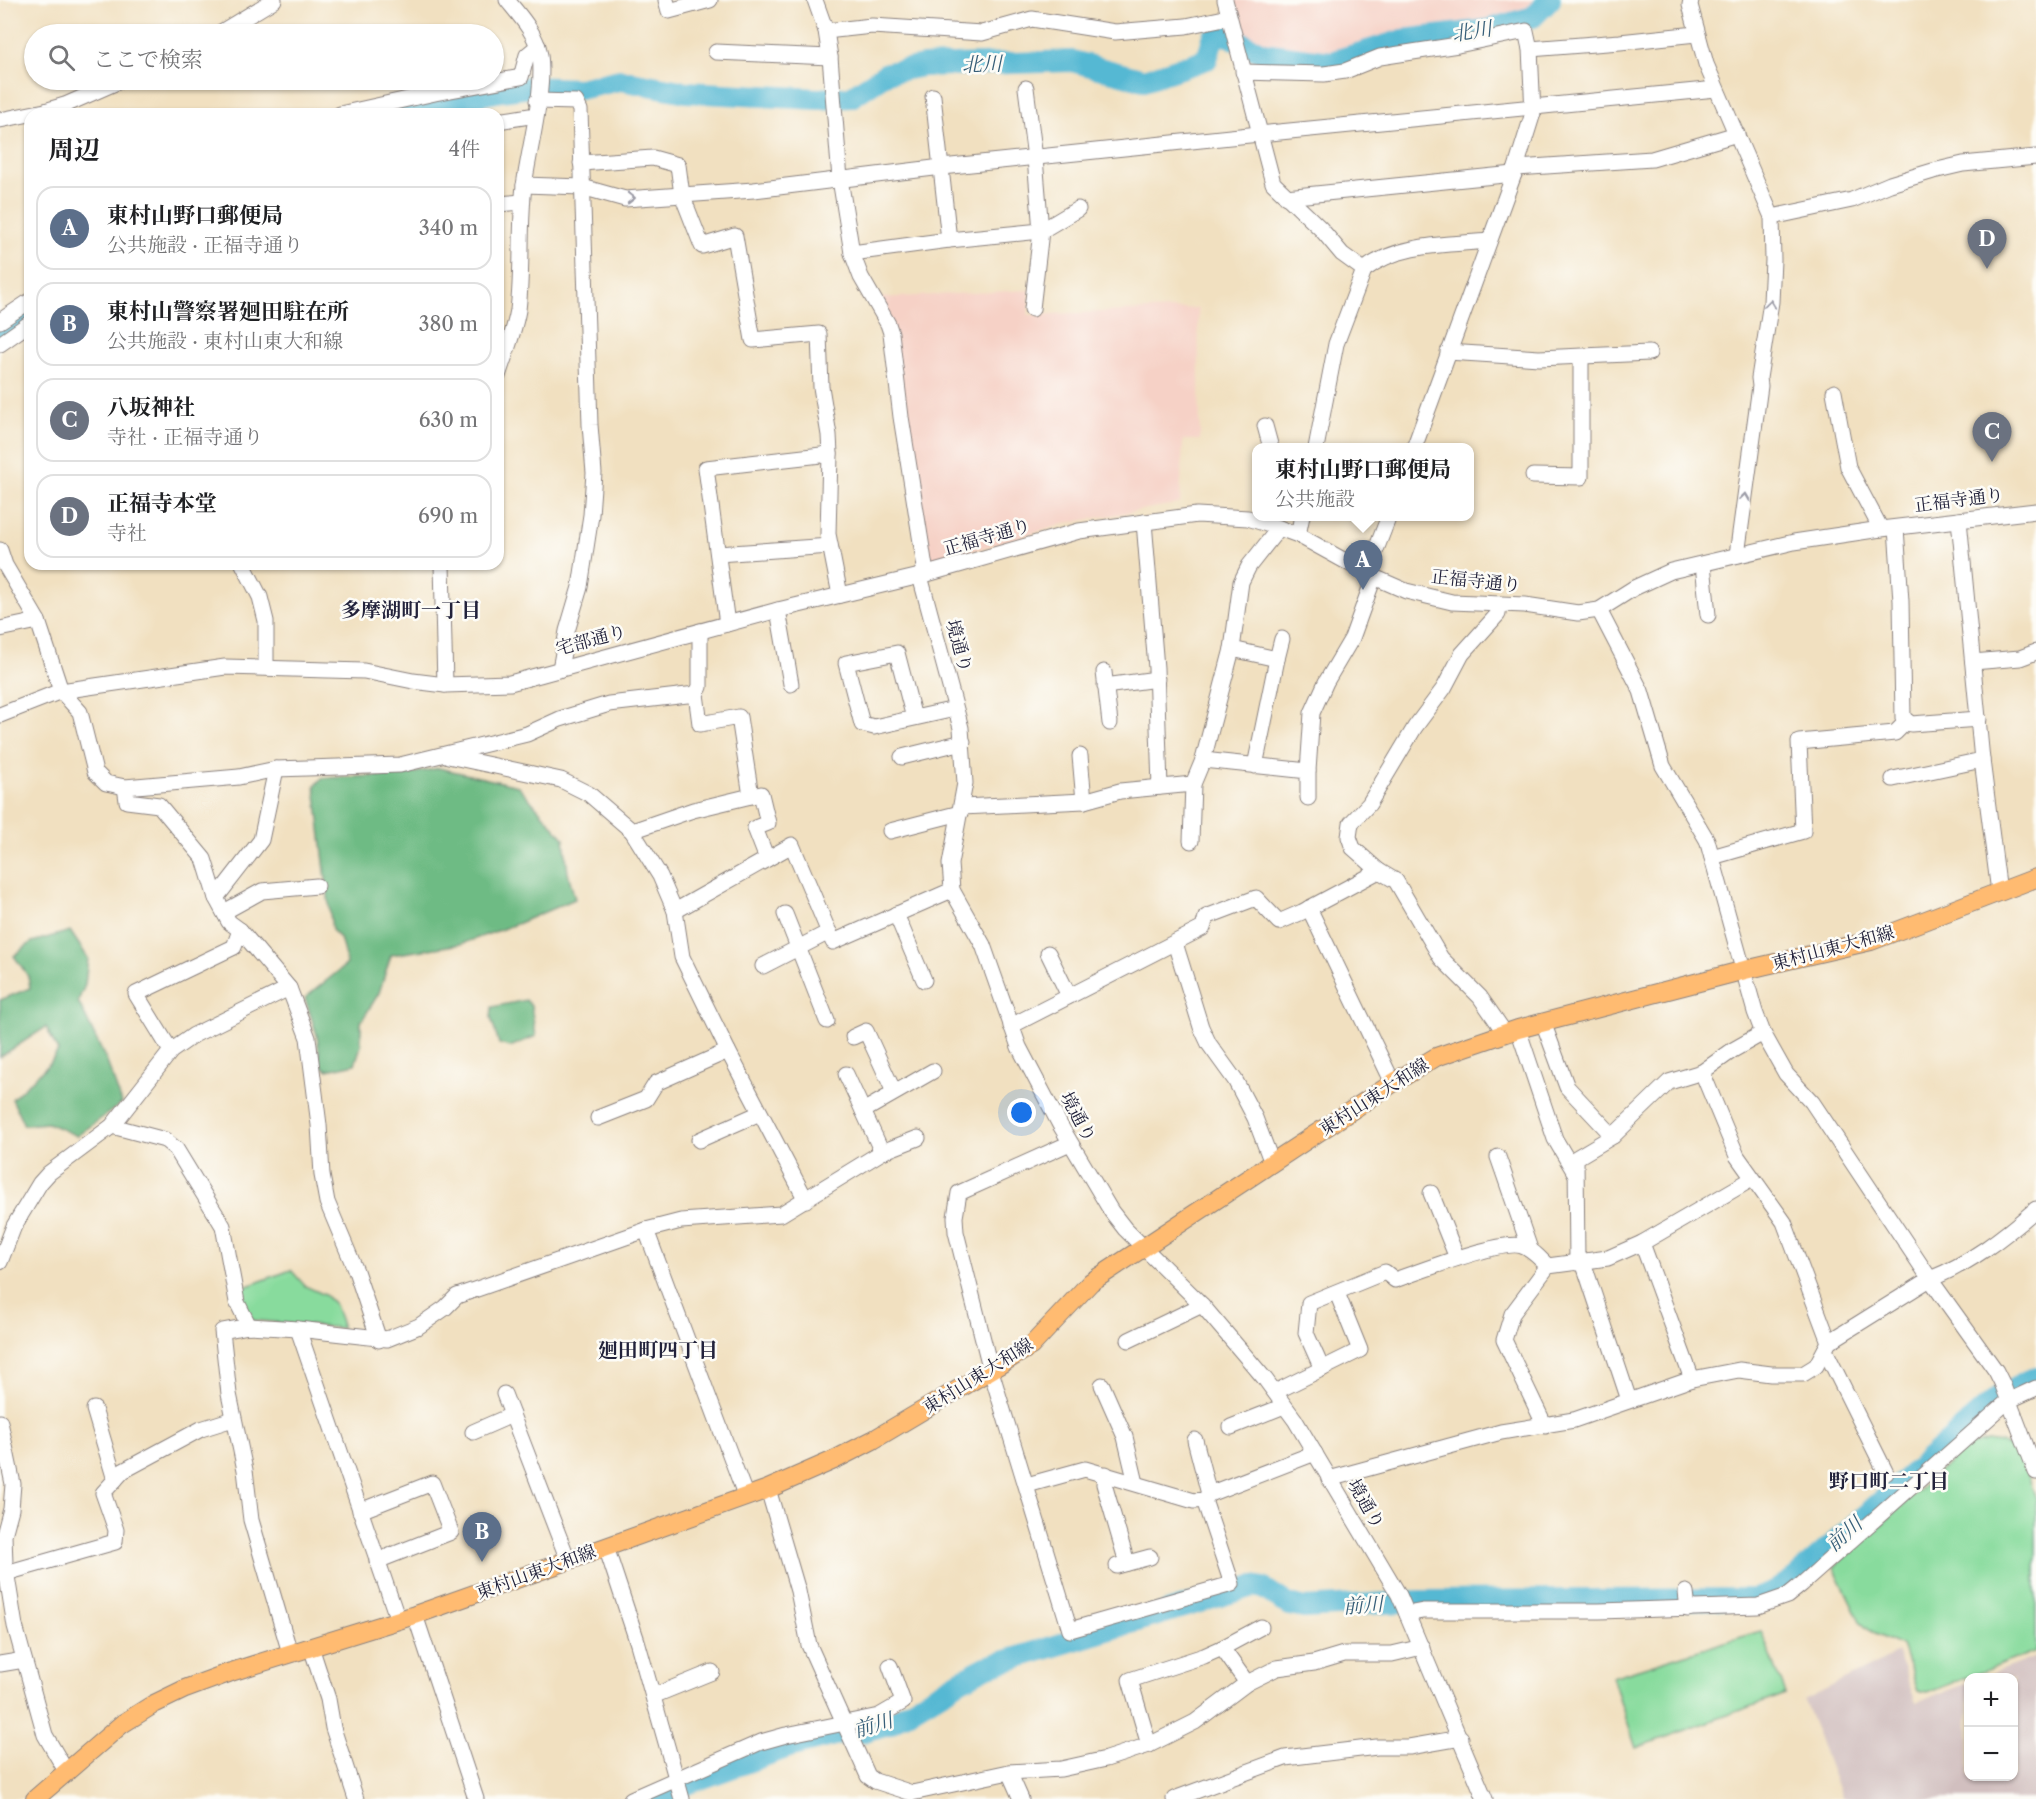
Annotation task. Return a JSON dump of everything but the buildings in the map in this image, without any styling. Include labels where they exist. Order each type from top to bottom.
[{"type":"main road","name":"東村山東大和線","points":[[35,1799],[122,1725],[153,1704],[185,1689],[231,1672],[407,1617],[746,1497],[834,1460],[873,1440],[1031,1346],[1091,1282],[1436,1057],[1543,1022],[1745,970],[1870,941],[2036,878]]},
{"type":"street","points":[[234,24],[273,0]]},
{"type":"street","points":[[504,359],[514,330],[518,307],[522,202],[540,80],[538,46],[531,32],[507,0]]},
{"type":"street","points":[[666,0],[669,10],[710,0]]},
{"type":"street","name":"境通り","points":[[815,0],[826,31],[830,57],[840,179],[852,253],[861,277],[891,333],[901,417],[925,567],[920,576],[963,742],[964,783],[950,864],[952,890],[982,945],[1011,1026],[1028,1064],[1070,1143],[1111,1210],[1125,1229],[1202,1305],[1275,1392],[1315,1454],[1404,1606],[1485,1799]]},
{"type":"street","points":[[1225,0],[1273,183],[1321,229],[1342,254],[1364,270]]},
{"type":"street","points":[[1691,0],[1696,34],[1706,64],[1772,217],[1771,302],[1737,555]]},
{"type":"street","points":[[826,31],[872,26],[982,33],[1032,19],[1115,32],[1231,23]]},
{"type":"street","points":[[1242,66],[1323,74],[1345,71],[1380,57],[1458,45],[1526,31],[1530,49],[1533,107],[1515,171],[1415,443]]},
{"type":"street","points":[[1530,49],[1696,34]]},
{"type":"street","points":[[504,80],[521,77],[527,55],[538,46]]},
{"type":"street","points":[[716,52],[830,57]]},
{"type":"street","points":[[1026,88],[1041,231],[1032,309]]},
{"type":"street","points":[[524,185],[582,187],[625,199],[754,190],[942,167],[1716,89]]},
{"type":"street","points":[[58,108],[99,90]]},
{"type":"street","points":[[367,108],[451,90]]},
{"type":"street","points":[[933,96],[949,240]]},
{"type":"street","points":[[504,119],[537,105],[576,102],[580,110],[590,425],[594,473],[591,515],[580,588],[567,632],[560,669]]},
{"type":"street","points":[[0,120],[24,116]]},
{"type":"street","points":[[1286,197],[1515,171],[1652,159],[1737,134]]},
{"type":"street","points":[[1772,217],[1852,200],[1890,184],[1963,164],[2036,157]]},
{"type":"street","points":[[581,163],[653,158],[678,165],[682,195],[702,246],[735,236],[753,340],[819,334],[821,387],[830,454],[828,534],[840,595]]},
{"type":"street","points":[[504,204],[522,202]]},
{"type":"street","points":[[852,253],[1041,231],[1078,209]]},
{"type":"street","points":[[1317,443],[1336,344],[1364,270],[1370,265],[1416,248],[1489,241]]},
{"type":"street","points":[[0,321],[24,305]]},
{"type":"street","points":[[0,344],[24,327]]},
{"type":"street","points":[[1448,352],[1539,358],[1649,353]]},
{"type":"street","points":[[1533,476],[1581,477],[1581,357]]},
{"type":"street","points":[[1834,392],[1848,467],[1888,528],[1901,601],[1903,718],[1911,724],[1980,719]]},
{"type":"street","points":[[1265,426],[1270,443]]},
{"type":"street","points":[[727,624],[706,468],[830,454]]},
{"type":"street","name":"正福寺通り","points":[[1257,521],[1298,535],[1371,575],[1406,591],[1452,602],[1525,605],[1578,613],[1599,610],[1635,588],[1671,571],[1794,542],[1888,528],[2036,511]]},
{"type":"street","name":"正福寺通り","points":[[920,576],[1079,531],[1197,515],[1252,519]]},
{"type":"street","points":[[1959,520],[1980,719],[1982,760],[1999,892]]},
{"type":"street","points":[[1298,535],[1301,521]]},
{"type":"street","points":[[1308,798],[1312,713],[1326,682],[1352,638],[1387,521]]},
{"type":"street","points":[[1144,522],[1157,679],[1160,787]]},
{"type":"street","points":[[1191,841],[1193,784],[1203,760],[1232,649],[1241,582],[1249,566],[1279,528]]},
{"type":"street","points":[[718,554],[830,546]]},
{"type":"street","points":[[0,550],[5,565],[38,621],[61,691],[80,712],[95,772],[106,783],[125,787],[239,777],[276,770],[400,765],[527,734],[560,719],[609,704],[696,694]]},
{"type":"street","points":[[1703,564],[1708,615]]},
{"type":"street","points":[[246,570],[260,597],[266,621],[266,667]]},
{"type":"street","points":[[442,570],[445,685]]},
{"type":"street","name":"宅部通り","points":[[0,715],[61,691],[225,668],[266,667],[364,671],[445,685],[510,683],[778,610],[920,576]]},
{"type":"street","points":[[1499,604],[1498,614],[1462,654],[1444,688],[1415,727],[1370,804],[1351,823],[1349,837],[1353,848],[1379,871],[1396,881],[1441,958],[1511,1031],[1555,1139],[1575,1173]]},
{"type":"street","points":[[778,610],[791,684]]},
{"type":"street","points":[[1599,610],[1641,691],[1663,766],[1707,840],[1755,1012],[1763,1033],[1786,1074],[1812,1102],[2006,1393],[2036,1472]]},
{"type":"street","points":[[0,629],[38,621]]},
{"type":"street","points":[[700,631],[700,687],[696,694],[700,724],[739,717],[751,796]]},
{"type":"street","points":[[1255,766],[1282,639]]},
{"type":"street","points":[[1232,649],[1277,659]]},
{"type":"street","points":[[1973,662],[2020,657],[2036,652]]},
{"type":"street","points":[[914,718],[897,653],[846,663],[862,724],[874,727],[956,709]]},
{"type":"street","points":[[1110,723],[1105,679],[1157,679]]},
{"type":"street","points":[[1712,857],[1803,831],[1799,742],[1895,733],[1907,721]]},
{"type":"street","points":[[902,757],[963,742]]},
{"type":"street","points":[[442,755],[561,780],[589,795],[632,831],[660,876],[675,911],[682,957],[806,1200]]},
{"type":"street","points":[[1080,756],[1084,801]]},
{"type":"street","points":[[1203,760],[1308,771]]},
{"type":"street","points":[[1893,779],[1982,760]]},
{"type":"street","points":[[216,898],[261,840],[276,770]]},
{"type":"street","points":[[890,831],[961,810],[1084,801],[1120,791],[1193,784]]},
{"type":"street","points":[[125,787],[127,801],[159,805],[204,859],[216,898],[230,922],[240,930],[289,988],[308,1038],[319,1125],[322,1175],[327,1202],[356,1271],[379,1340]]},
{"type":"street","points":[[632,831],[693,810],[761,794],[768,823],[755,828],[767,859]]},
{"type":"street","points":[[675,911],[792,845],[832,942],[952,890]]},
{"type":"street","points":[[1011,1026],[1175,943],[1203,927],[1206,917],[1256,898],[1279,922],[1379,871]]},
{"type":"street","points":[[224,912],[262,891],[317,886]]},
{"type":"street","points":[[1309,908],[1393,1083]]},
{"type":"street","points":[[785,914],[827,1021]]},
{"type":"street","points":[[896,914],[924,980]]},
{"type":"street","points":[[171,1052],[136,994],[234,946],[240,930]]},
{"type":"street","points":[[763,966],[828,932]]},
{"type":"street","points":[[1175,943],[1201,1027],[1209,1044],[1235,1080],[1255,1118],[1272,1163]]},
{"type":"street","points":[[1048,953],[1069,996]]},
{"type":"street","points":[[0,1262],[14,1226],[40,1183],[49,1173],[112,1126],[171,1052],[194,1035],[289,988]]},
{"type":"street","points":[[1543,1022],[1567,1087],[1613,1136]]},
{"type":"street","points":[[853,1037],[866,1031],[894,1092]]},
{"type":"street","points":[[1629,1400],[1580,1262],[1576,1158],[1613,1136],[1669,1082],[1702,1072],[1733,1050],[1763,1033]]},
{"type":"street","points":[[598,1118],[622,1102],[646,1099],[656,1083],[729,1052]]},
{"type":"street","points":[[863,1111],[933,1071]]},
{"type":"street","points":[[1702,1072],[1737,1156],[1784,1222],[1827,1346],[1886,1473]]},
{"type":"street","points":[[846,1074],[882,1152]]},
{"type":"street","points":[[699,1140],[760,1113]]},
{"type":"street","points":[[112,1126],[165,1140],[176,1149],[223,1226],[237,1302],[249,1326]]},
{"type":"street","points":[[290,1653],[251,1520],[245,1470],[229,1394],[222,1331],[249,1326],[387,1339],[418,1326],[445,1308],[457,1296],[646,1230],[681,1221],[781,1214],[882,1152],[918,1138]]},
{"type":"street","points":[[1070,1143],[959,1192],[956,1216],[956,1232],[991,1371],[1070,1630],[1232,1584],[1207,1497],[1195,1440]]},
{"type":"street","points":[[1498,1157],[1530,1249]]},
{"type":"street","points":[[1545,1426],[1504,1340],[1512,1314],[1548,1266],[1608,1258],[1642,1243],[1752,1179]]},
{"type":"street","points":[[1431,1193],[1457,1258]]},
{"type":"street","points":[[1329,1479],[1501,1432],[1574,1420],[1692,1379],[1739,1370],[1771,1374],[1803,1374],[1816,1366],[1827,1346],[1930,1279],[2003,1238],[2036,1209]]},
{"type":"street","points":[[646,1230],[746,1497]]},
{"type":"street","points":[[1642,1243],[1692,1379]]},
{"type":"street","points":[[1322,1369],[1306,1333],[1309,1303],[1385,1272],[1395,1280],[1457,1258],[1519,1244],[1530,1249],[1548,1266]]},
{"type":"street","points":[[1275,1392],[1360,1350],[1337,1293]]},
{"type":"street","points":[[1129,1340],[1202,1305]]},
{"type":"street","points":[[298,1329],[377,1561],[407,1617],[476,1799]]},
{"type":"street","points":[[1102,1385],[1125,1437],[1136,1483]]},
{"type":"street","points":[[1404,1606],[1422,1611],[1688,1608],[1758,1606],[1787,1596],[1880,1516],[2006,1393],[2036,1388]]},
{"type":"street","points":[[504,1394],[568,1560]]},
{"type":"street","points":[[1231,1427],[1284,1406]]},
{"type":"street","points":[[94,1409],[115,1480]]},
{"type":"street","points":[[473,1432],[512,1415]]},
{"type":"street","points":[[4,1567],[115,1542],[117,1530],[103,1493],[123,1471],[201,1429],[234,1419]]},
{"type":"street","points":[[0,1422],[13,1484],[11,1509],[4,1535],[4,1567],[15,1626],[45,1735],[66,1771]]},
{"type":"street","points":[[1027,1485],[1085,1468],[1194,1501],[1315,1454]]},
{"type":"street","points":[[1106,1474],[1104,1484],[1122,1565],[1150,1557]]},
{"type":"street","points":[[360,1511],[432,1483],[451,1532],[377,1561]]},
{"type":"street","points":[[768,1489],[798,1591],[809,1645],[868,1776],[875,1781],[912,1793],[1009,1772],[1061,1769],[1107,1759],[1149,1745],[1195,1722],[1247,1683],[1277,1668],[1314,1663],[1344,1654],[1392,1654],[1422,1647]]},
{"type":"street","points":[[606,1547],[653,1696],[679,1789]]},
{"type":"street","points":[[1686,1592],[1688,1608]]},
{"type":"street","points":[[1149,1745],[1130,1680],[1204,1656],[1261,1627]]},
{"type":"street","points":[[311,1647],[328,1699],[333,1728],[356,1799]]},
{"type":"street","points":[[1222,1648],[1247,1683]]},
{"type":"street","points":[[0,1664],[24,1660]]},
{"type":"street","points":[[631,1799],[679,1789],[761,1742],[786,1735],[848,1731],[879,1716],[903,1702],[890,1666]]},
{"type":"street","points":[[653,1696],[712,1672]]},
{"type":"street","points":[[1174,1799],[1285,1758],[1377,1747],[1409,1747],[1461,1738]]},
{"type":"street","points":[[1009,1772],[1021,1799]]},
{"type":"shaded area","points":[[1234,0],[1544,0],[1529,13],[1402,34],[1331,57],[1264,49],[1243,38]]},
{"type":"shaded area","points":[[1030,290],[1028,315],[1198,308],[1200,440],[1183,440],[1180,503],[1068,523],[931,563],[879,298]]},
{"type":"shaded area","points":[[1898,1653],[1916,1703],[1964,1685],[1964,1781],[2018,1781],[2018,1673],[1994,1673],[2036,1657],[2036,1799],[1842,1799],[1804,1700]]},
{"type":"green space","points":[[439,768],[518,786],[564,838],[568,873],[575,899],[461,944],[391,955],[379,993],[361,1022],[361,1046],[355,1064],[328,1070],[321,1066],[317,1035],[305,998],[347,964],[340,938],[332,930],[315,786],[322,778],[404,775]]},
{"type":"green space","points":[[70,931],[88,958],[85,985],[78,1001],[107,1062],[122,1103],[77,1136],[48,1123],[24,1125],[12,1099],[50,1063],[58,1051],[46,1027],[0,1057],[0,1000],[30,988],[28,976],[14,956],[32,942]]},
{"type":"green space","points":[[526,1000],[531,1006],[536,1036],[510,1047],[499,1044],[491,1018],[492,1007]]},
{"type":"green space","points":[[291,1270],[305,1286],[325,1295],[335,1305],[341,1328],[250,1320],[239,1289]]},
{"type":"green space","points":[[1988,1441],[2010,1447],[2023,1460],[2036,1499],[2036,1651],[1979,1673],[1964,1673],[1964,1679],[1927,1693],[1918,1691],[1902,1646],[1875,1634],[1860,1621],[1834,1567],[1968,1446]]},
{"type":"green space","points":[[1761,1631],[1786,1694],[1636,1748],[1612,1677]]},
{"type":"waterway","name":"北川","points":[[417,108],[530,87],[579,89],[620,80],[686,92],[818,99],[851,97],[887,73],[923,66],[1072,61],[1144,80],[1207,59],[1213,38],[1225,34],[1262,53],[1331,62],[1403,40],[1486,30],[1533,17],[1550,0]]},
{"type":"waterway","name":"北川","points":[[0,333],[24,318]]},
{"type":"waterway","name":"前川","points":[[655,1799],[692,1782],[792,1746],[834,1735],[862,1732],[888,1724],[986,1667],[1253,1586],[1263,1588],[1289,1605],[1304,1608],[1420,1601],[1755,1599],[1774,1592],[1795,1578],[1997,1398],[2036,1377]]},
{"type":"place","name":"正福寺本堂","points":[[1987,269]]},
{"type":"place","name":"八坂神社","points":[[1992,462]]},
{"type":"place","name":"東村山野口郵便局","points":[[1363,590]]},
{"type":"place","name":"東村山警察署廻田駐在所","points":[[482,1562]]},
{"type":"district","name":"多摩湖町一丁目","points":[[411,610]]},
{"type":"district","name":"廻田町四丁目","points":[[658,1350]]},
{"type":"district","name":"野口町二丁目","points":[[1889,1481]]}]
